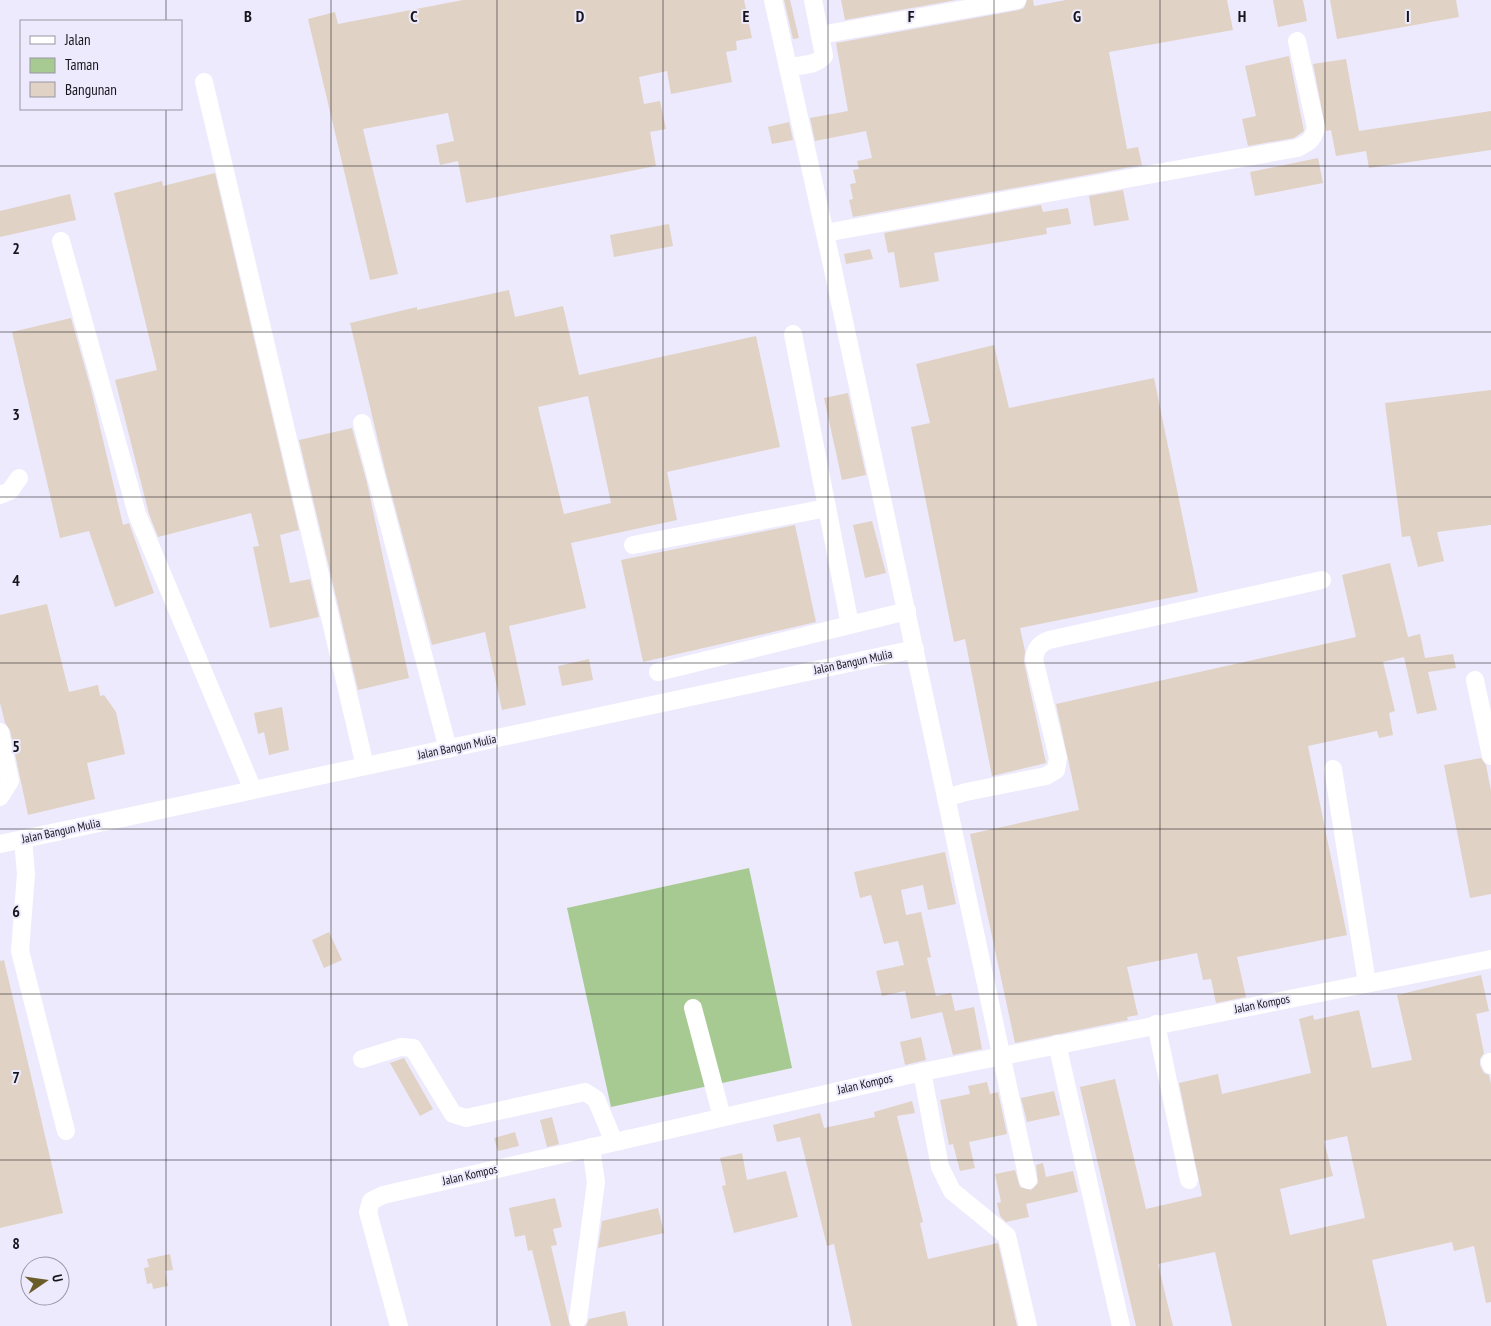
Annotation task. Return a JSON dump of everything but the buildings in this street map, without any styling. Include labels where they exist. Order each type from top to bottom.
[{"type":"street","points":[[773,0],[907,611],[1028,1180]]},
{"type":"street","points":[[788,67],[820,61],[824,56],[813,0]]},
{"type":"street","points":[[820,35],[1017,0]]},
{"type":"street","points":[[825,233],[1303,145],[1314,137],[1316,128],[1297,41]]},
{"type":"street","points":[[204,82],[365,766]]},
{"type":"street","points":[[61,241],[137,514],[253,790]]},
{"type":"street","points":[[793,334],[850,625]]},
{"type":"street","points":[[362,423],[448,748]]},
{"type":"street","points":[[0,495],[10,491],[19,478]]},
{"type":"street","points":[[633,545],[827,508]]},
{"type":"street","points":[[946,798],[966,792],[1046,776],[1056,770],[1058,758],[1034,659],[1035,650],[1040,644],[1049,640],[1322,580]]},
{"type":"street","points":[[658,672],[907,611]]},
{"type":"street","name":"Jalan Bangun Mulia","points":[[0,844],[915,649]]},
{"type":"street","points":[[1475,680],[1491,756]]},
{"type":"street","points":[[0,732],[10,781],[0,797]]},
{"type":"street","points":[[1333,769],[1367,983]]},
{"type":"street","points":[[23,839],[26,874],[20,951],[66,1131]]},
{"type":"street","name":"Jalan Kompos","points":[[399,1326],[368,1212],[371,1201],[383,1195],[1000,1055],[1491,959]]},
{"type":"street","points":[[693,1008],[722,1117]]},
{"type":"street","points":[[1156,1024],[1189,1180]]},
{"type":"street","points":[[1058,1044],[1121,1326]]},
{"type":"street","points":[[362,1059],[400,1047],[413,1048],[453,1114],[466,1118],[585,1092],[596,1099],[614,1142]]},
{"type":"street","points":[[922,1072],[940,1167],[952,1192],[1007,1236],[1028,1326]]},
{"type":"street","points":[[578,1319],[596,1182],[591,1147]]},
{"type":"green space","points":[[749,868],[792,1068],[611,1107],[567,908]]}]
